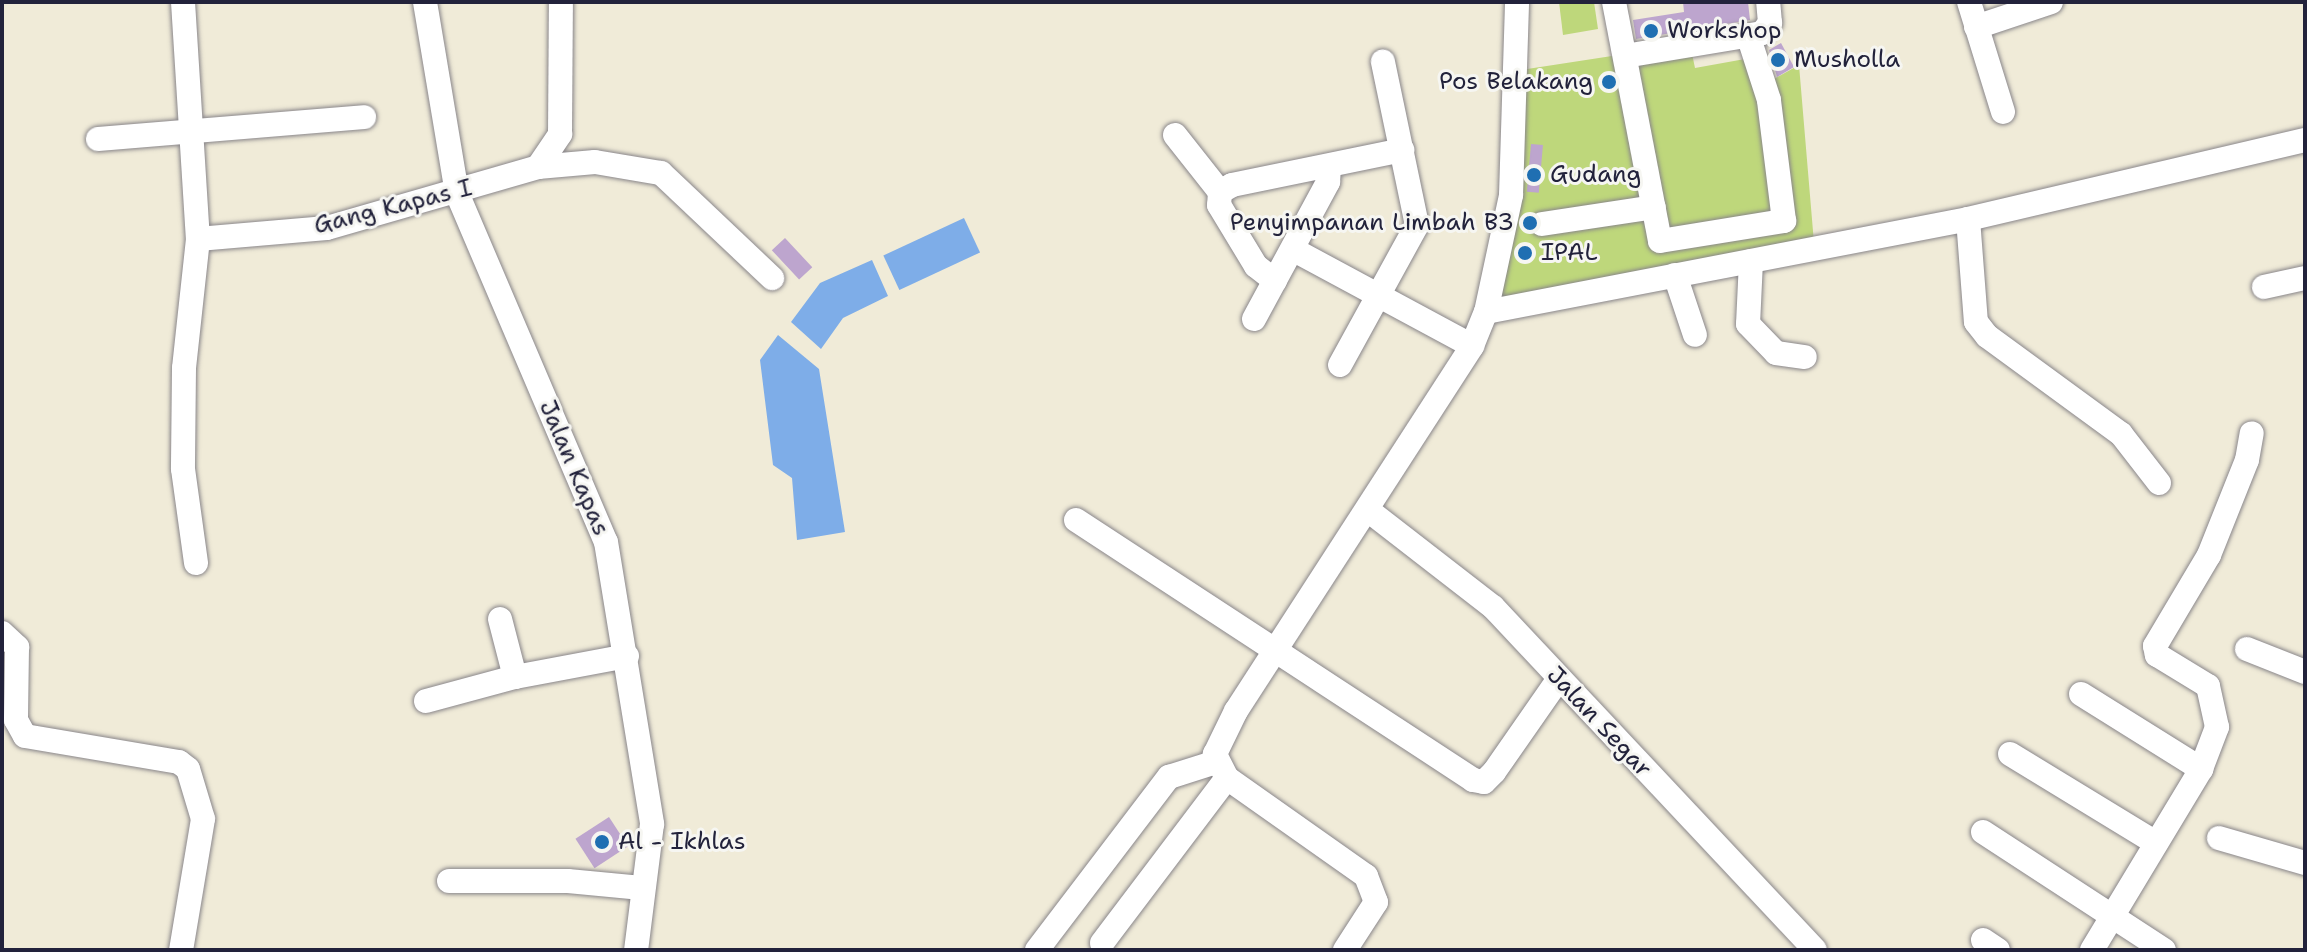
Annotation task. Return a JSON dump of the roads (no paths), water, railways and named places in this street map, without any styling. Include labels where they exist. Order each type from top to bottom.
[{"type":"street","points":[[183,2],[198,239],[184,368],[183,469],[196,563]]},
{"type":"street","name":"Jalan Kapas","points":[[425,2],[457,193],[606,542],[652,824],[636,950]]},
{"type":"street","points":[[538,167],[560,134],[561,2]]},
{"type":"street","points":[[1102,943],[1221,770],[1217,745],[1472,346],[1486,312],[1511,195],[1517,2]]},
{"type":"street","points":[[1614,2],[1660,241],[1784,221],[1769,100],[1748,35]]},
{"type":"street","points":[[1625,56],[1762,33],[1770,23],[1768,2]]},
{"type":"street","points":[[1969,2],[2003,112]]},
{"type":"street","points":[[1976,27],[2051,2]]},
{"type":"street","points":[[1340,365],[1417,225],[1383,62]]},
{"type":"street","points":[[98,139],[364,117]]},
{"type":"street","points":[[1175,135],[1220,192],[1219,205],[1256,266],[1275,281]]},
{"type":"street","points":[[1486,312],[1968,219],[2305,140]]},
{"type":"street","points":[[1220,192],[1303,169],[1329,168],[1402,150]]},
{"type":"street","name":"Gang Kapas I","points":[[198,239],[327,228],[457,193],[538,167],[595,162],[661,173],[772,278]]},
{"type":"street","points":[[1254,319],[1294,250],[1328,182],[1329,168]]},
{"type":"street","points":[[1542,224],[1654,207]]},
{"type":"street","points":[[1968,219],[1976,322],[1987,336],[2121,434],[2159,483]]},
{"type":"street","points":[[1294,250],[1472,346]]},
{"type":"street","points":[[1751,261],[1748,324],[1776,353],[1805,357]]},
{"type":"street","points":[[1675,275],[1695,335]]},
{"type":"street","points":[[2264,287],[2305,278]]},
{"type":"street","points":[[2092,950],[2201,769],[2217,727],[2213,695],[2199,679],[2157,655],[2155,646],[2209,555],[2247,460],[2252,433]]},
{"type":"street","name":"Jalan Segar","points":[[1366,513],[1493,607],[1558,680],[1815,950]]},
{"type":"street","points":[[1076,520],[1484,782],[1558,680]]},
{"type":"street","points":[[500,619],[515,677]]},
{"type":"street","points":[[2,633],[17,647],[16,720],[25,736],[179,762],[188,769],[203,819],[181,950]]},
{"type":"street","points":[[2247,649],[2305,672]]},
{"type":"street","points":[[426,701],[515,677],[627,656]]},
{"type":"street","points":[[2081,694],[2201,769]]},
{"type":"street","points":[[2010,754],[2156,843]]},
{"type":"street","points":[[1037,950],[1169,777],[1221,770],[1366,876],[1376,902],[1345,950]]},
{"type":"street","points":[[1983,832],[2164,950]]},
{"type":"street","points":[[2219,838],[2305,863]]},
{"type":"street","points":[[449,881],[568,881],[642,888]]},
{"type":"water","points":[[964,218],[980,252],[899,290],[883,256]]},
{"type":"water","points":[[872,260],[888,296],[843,318],[821,349],[791,322],[820,283]]},
{"type":"water","points":[[778,335],[819,369],[845,532],[797,540],[792,478],[773,465],[760,360]]},
{"type":"place","name":"Workshop","points":[[1651,31]]},
{"type":"place","name":"Musholla","points":[[1778,60]]},
{"type":"place","name":"Pos Belakang","points":[[1609,82]]},
{"type":"place","name":"Gudang","points":[[1534,175]]},
{"type":"place","name":"Penyimpanan Limbah B3","points":[[1530,223]]},
{"type":"place","name":"IPAL","points":[[1525,253]]},
{"type":"place","name":"Al - Ikhlas","points":[[602,842]]}]
